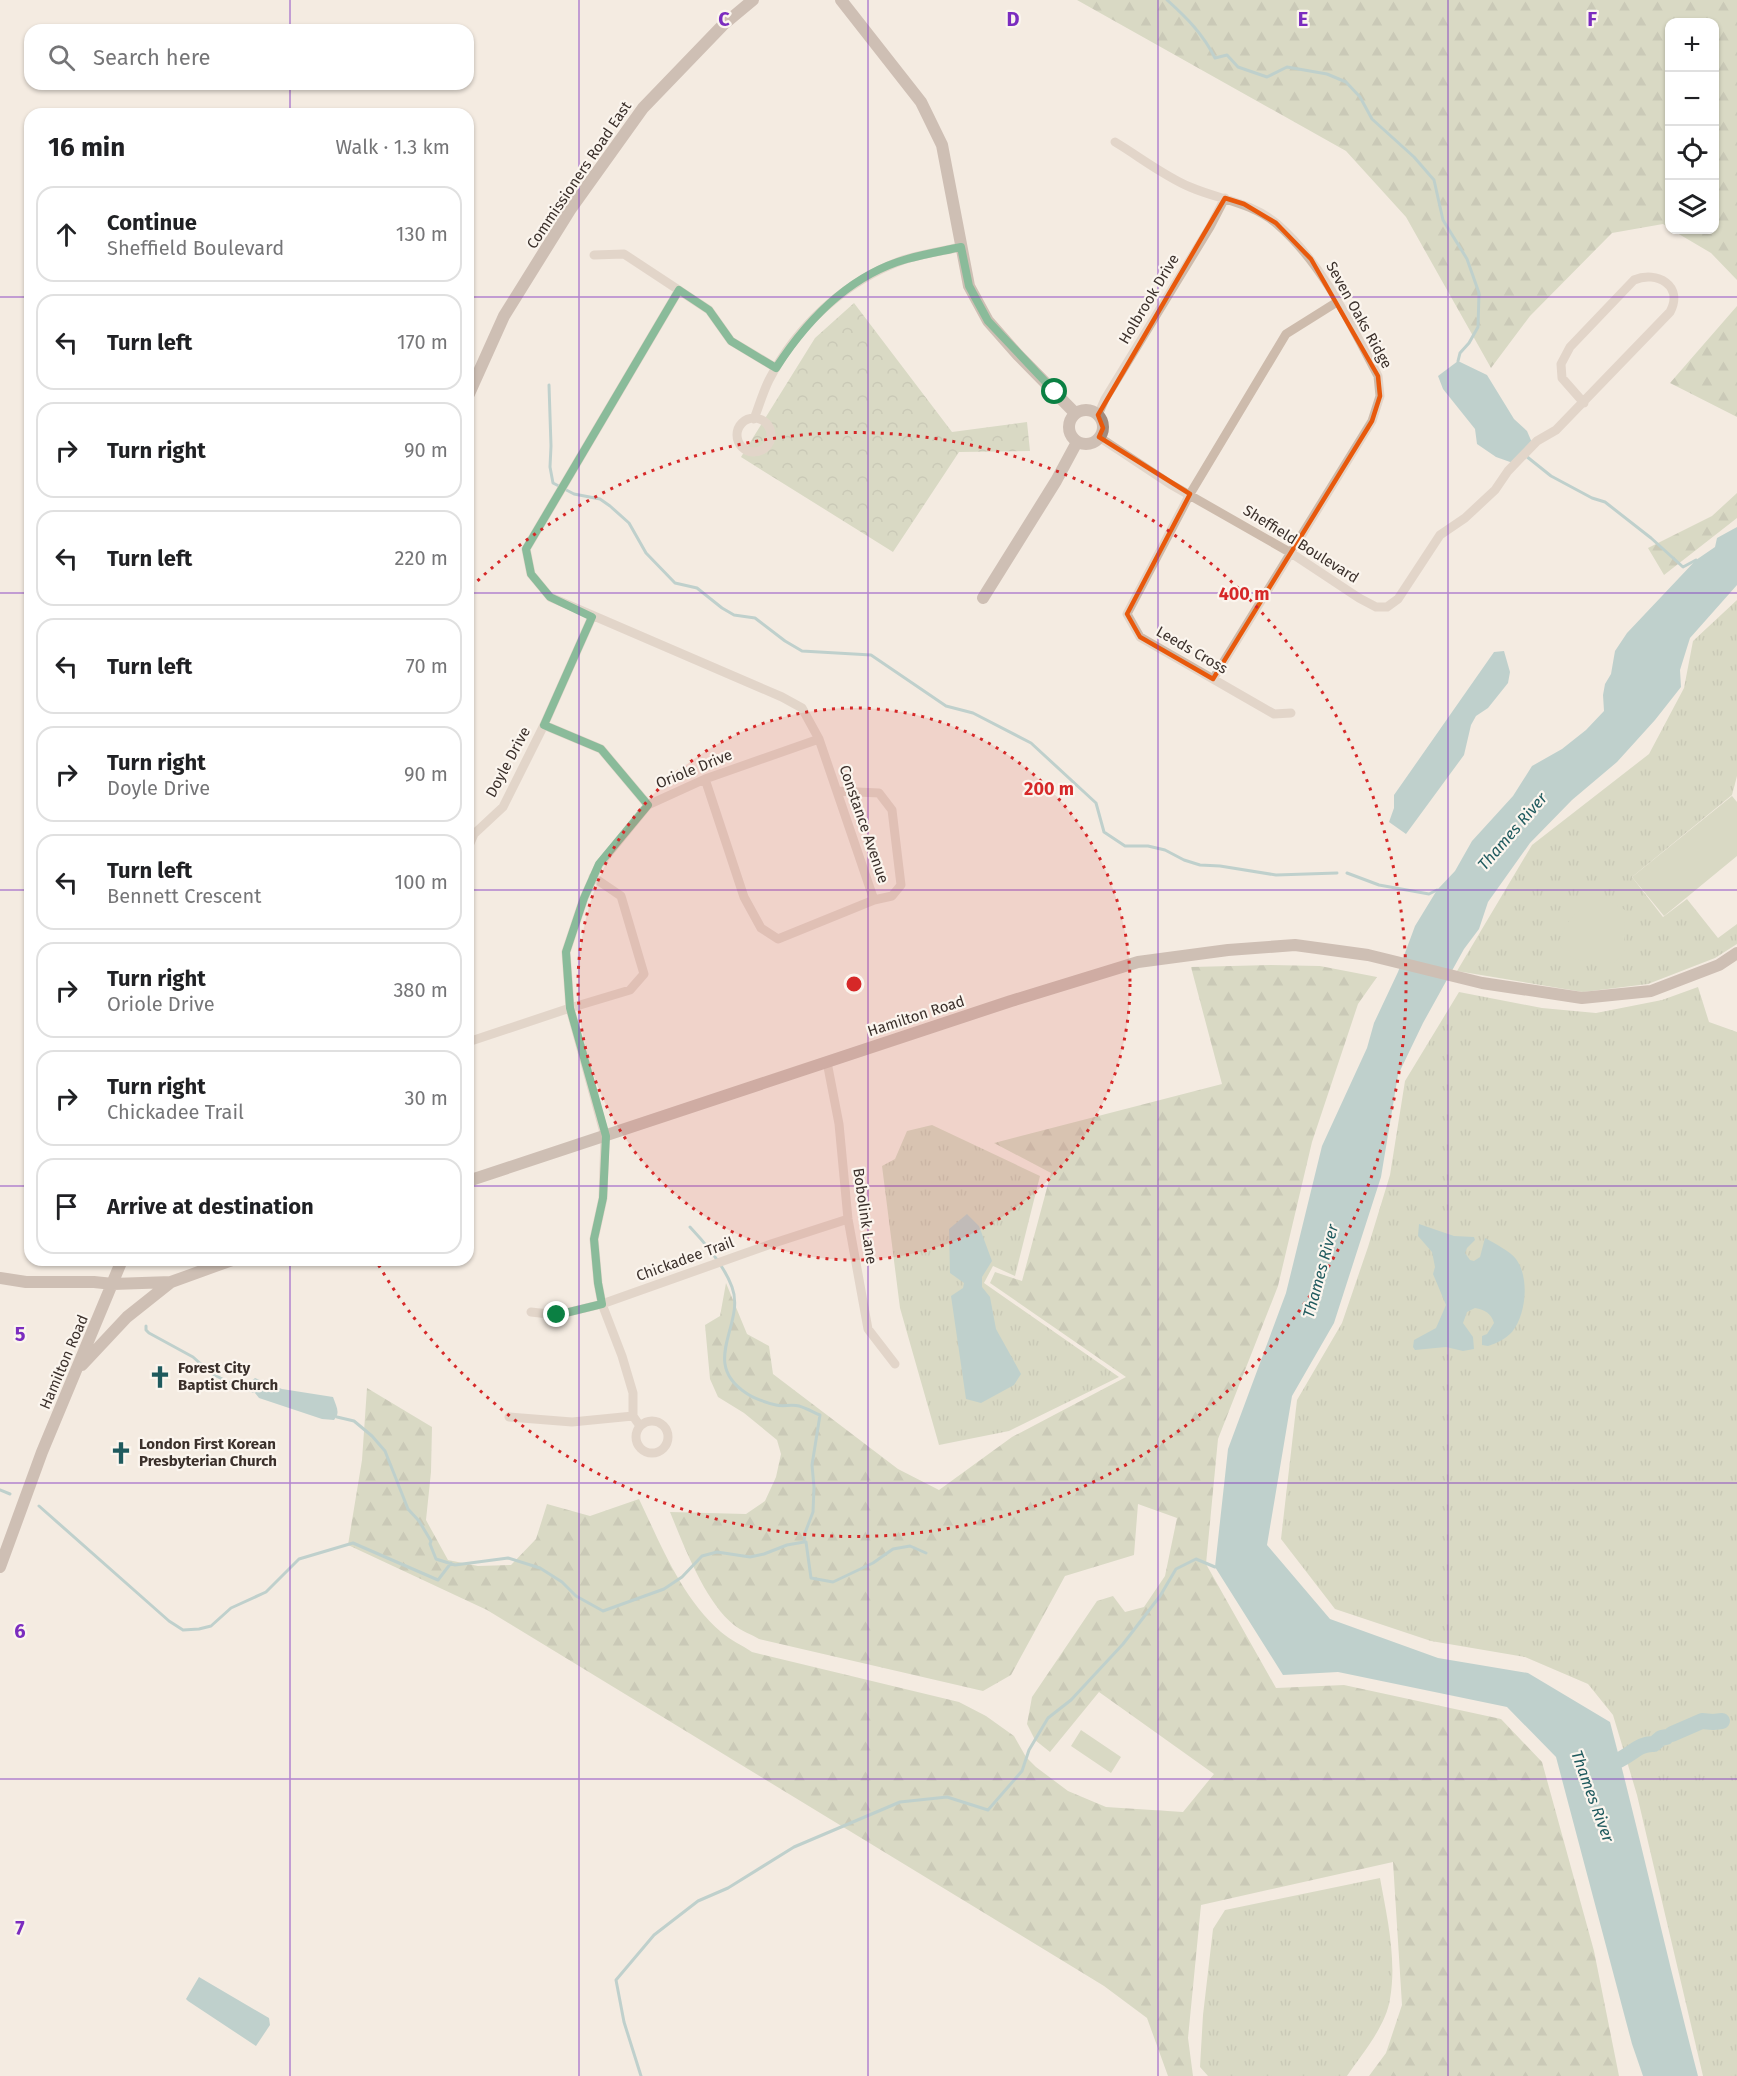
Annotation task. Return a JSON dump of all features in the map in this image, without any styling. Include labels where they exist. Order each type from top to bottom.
[{"type":"main road","name":"Commissioners Road East","points":[[474,383],[504,316],[570,210],[643,108],[723,25],[753,0]]},
{"type":"main road","points":[[841,0],[921,102],[942,145],[969,286],[988,321],[1018,355],[1076,413]]},
{"type":"main road","points":[[1090,410],[1098,415],[1103,428],[1099,438],[1091,443],[1077,442],[1070,435],[1068,425],[1076,413],[1090,410]]},
{"type":"main road","points":[[983,598],[1056,481],[1077,442]]},
{"type":"main road","name":"Hamilton Road","points":[[474,1179],[1011,1000],[1138,962],[1228,950],[1295,945],[1385,959],[1482,983],[1582,998],[1651,991],[1719,965],[1737,953]]},
{"type":"main road","points":[[113,1284],[120,1266]]},
{"type":"main road","points":[[0,1278],[26,1282],[113,1284],[171,1282],[215,1266]]},
{"type":"main road","points":[[76,1371],[127,1317],[171,1282]]},
{"type":"main road","name":"Hamilton Road","points":[[0,1567],[42,1452],[113,1284]]},
{"type":"street","name":"Seven Oaks Ridge","points":[[1115,142],[1187,186],[1244,204],[1276,223],[1311,259],[1377,376],[1380,396],[1372,421],[1213,679]]},
{"type":"street","name":"Holbrook Drive","points":[[1098,415],[1105,399],[1225,198]]},
{"type":"street","points":[[754,419],[776,368],[791,345],[816,316],[860,281],[906,259],[961,247]]},
{"type":"street","points":[[594,255],[624,254],[709,310],[731,341],[776,368]]},
{"type":"street","points":[[1645,275],[1668,284],[1674,292],[1675,301],[1670,312],[1584,403],[1562,378],[1561,364],[1570,347],[1634,280],[1645,275]]},
{"type":"street","name":"Constance Avenue","points":[[679,290],[526,549],[531,574],[550,597],[782,697],[802,708],[819,739],[874,900],[778,939],[761,928],[744,897],[705,779]]},
{"type":"street","points":[[1190,494],[1286,334],[1337,302]]},
{"type":"street","name":"Sheffield Boulevard","points":[[1099,438],[1170,484],[1291,553],[1359,598],[1376,607],[1387,607],[1398,599],[1440,535],[1464,518],[1495,490],[1508,471],[1537,441],[1556,430],[1584,403]]},
{"type":"street","name":"Leeds Cross","points":[[1190,494],[1127,614],[1140,637],[1274,714],[1291,713]]},
{"type":"street","name":"Doyle Drive","points":[[474,831],[503,807],[544,725],[592,617]]},
{"type":"street","points":[[544,725],[601,749],[648,805]]},
{"type":"street","name":"Oriole Drive","points":[[633,1416],[633,1393],[602,1304],[598,1283],[594,1239],[603,1198],[606,1136],[570,1008],[566,952],[599,864],[648,805],[705,779],[819,739]]},
{"type":"street","points":[[837,791],[879,793],[892,810],[901,885],[892,896],[874,900]]},
{"type":"street","points":[[474,1040],[630,990],[644,974],[621,896],[593,877]]},
{"type":"street","name":"Bobolink Lane","points":[[827,1062],[839,1124],[848,1219],[868,1329],[895,1364]]},
{"type":"street","name":"Chickadee Trail","points":[[531,1312],[557,1315],[602,1304],[848,1219]]},
{"type":"street","points":[[509,1417],[572,1422],[633,1416],[640,1426]]},
{"type":"highlighted area","points":[[1225,198],[1244,204],[1276,223],[1311,259],[1378,376],[1380,396],[1372,421],[1213,679],[1140,637],[1127,614],[1190,494],[1099,437],[1103,428],[1098,415]]},
{"type":"green space","points":[[1077,0],[1737,0],[1737,280],[1711,253],[1679,234],[1719,234],[1719,18],[1665,18],[1665,225],[1612,233],[1530,316],[1491,368],[1406,217],[1346,151]]},
{"type":"green space","points":[[854,303],[952,432],[1027,422],[1030,451],[959,452],[893,552],[741,457],[815,338]]},
{"type":"green space","points":[[1737,306],[1737,417],[1670,383]]},
{"type":"green space","points":[[1737,493],[1737,518],[1664,575],[1648,548],[1712,516]]},
{"type":"green space","points":[[1737,600],[1737,776],[1732,795],[1632,877],[1663,917],[1687,899],[1718,938],[1737,924],[1737,944],[1715,958],[1648,984],[1583,992],[1457,971],[1532,845],[1649,754],[1684,688],[1693,641]]},
{"type":"green space","points":[[1732,796],[1737,802],[1737,856],[1664,916],[1632,877]]},
{"type":"green space","points":[[1596,901],[1610,902],[1625,910],[1624,953],[1614,963],[1574,959],[1563,950],[1559,942],[1572,917]]},
{"type":"green space","points":[[1320,966],[1377,977],[1358,1004],[1312,1142],[1278,1286],[1218,1439],[1206,1564],[1276,1688],[1344,1685],[1501,1719],[1542,1762],[1594,1951],[1619,2076],[1369,2076],[1386,2053],[1402,2005],[1393,1862],[1201,1905],[1188,2038],[1193,2076],[1168,2076],[1147,2018],[1104,1986],[487,1610],[348,1545],[362,1460],[367,1388],[432,1427],[431,1472],[426,1520],[448,1560],[478,1566],[511,1565],[536,1539],[547,1504],[590,1516],[639,1499],[673,1570],[694,1603],[728,1638],[752,1652],[959,1702],[986,1716],[1014,1736],[1026,1757],[1068,1791],[1106,1807],[1183,1812],[1214,1774],[1099,1692],[1050,1752],[1035,1740],[1027,1724],[1032,1697],[1097,1601],[1113,1596],[1125,1612],[1144,1607],[1165,1576],[1177,1518],[1138,1504],[1134,1555],[1065,1576],[1011,1675],[983,1691],[759,1639],[740,1629],[723,1615],[705,1588],[670,1512],[746,1514],[765,1501],[776,1477],[781,1454],[777,1440],[744,1413],[718,1397],[710,1379],[705,1325],[720,1316],[726,1283],[747,1334],[769,1346],[773,1374],[898,1469],[939,1490],[1012,1437],[1126,1377],[990,1283],[995,1272],[1022,1281],[1051,1173],[994,1143],[1222,1084],[1191,967]]},
{"type":"green space","points":[[1698,987],[1709,1022],[1737,1032],[1737,2076],[1703,2076],[1637,1795],[1613,1715],[1588,1684],[1525,1657],[1431,1641],[1335,1609],[1281,1539],[1297,1400],[1342,1323],[1368,1247],[1390,1175],[1405,1081],[1459,992],[1542,1008],[1596,1013],[1662,1000]]},
{"type":"green space","points":[[932,1125],[1040,1176],[1015,1276],[993,1266],[984,1283],[1119,1377],[1009,1431],[939,1445],[900,1308],[882,1166],[895,1159],[907,1131]]},
{"type":"green space","points":[[1081,1730],[1121,1757],[1111,1773],[1071,1746]]},
{"type":"green space","points":[[1380,1878],[1392,1953],[1390,1999],[1379,2029],[1347,2076],[1208,2076],[1200,2067],[1203,2015],[1213,1929],[1225,1910]]},
{"type":"water","points":[[1458,361],[1487,375],[1514,419],[1527,431],[1533,445],[1513,463],[1496,457],[1477,444],[1475,429],[1443,389],[1438,376]]},
{"type":"water","name":"Thames River","points":[[1737,527],[1737,585],[1690,638],[1680,670],[1681,687],[1617,762],[1572,800],[1530,843],[1488,902],[1479,929],[1464,949],[1423,1023],[1398,1075],[1381,1177],[1334,1323],[1292,1396],[1267,1545],[1330,1619],[1438,1658],[1528,1673],[1610,1722],[1698,2076],[1643,2076],[1632,2044],[1556,1757],[1507,1707],[1338,1672],[1283,1675],[1215,1567],[1228,1449],[1286,1293],[1322,1146],[1367,1048],[1374,1023],[1398,972],[1415,926],[1437,890],[1455,871],[1472,841],[1513,796],[1532,766],[1562,749],[1586,730],[1604,711],[1605,684],[1611,674],[1615,651],[1627,633],[1696,560],[1715,547],[1717,538]]},
{"type":"water","points":[[1504,651],[1510,672],[1508,683],[1488,708],[1476,716],[1471,725],[1464,755],[1406,834],[1389,822],[1394,808],[1394,795],[1494,652]]},
{"type":"water","points":[[967,1214],[979,1226],[992,1261],[982,1277],[982,1287],[990,1297],[996,1329],[1021,1374],[1014,1385],[981,1403],[966,1399],[951,1296],[963,1288],[964,1283],[950,1273],[949,1229]]},
{"type":"water","points":[[1419,1224],[1454,1236],[1474,1237],[1475,1240],[1465,1253],[1470,1260],[1474,1261],[1480,1257],[1485,1238],[1506,1250],[1516,1259],[1525,1286],[1523,1306],[1517,1325],[1507,1337],[1492,1345],[1482,1345],[1482,1336],[1487,1334],[1494,1323],[1487,1312],[1475,1308],[1467,1312],[1463,1323],[1473,1337],[1474,1349],[1463,1351],[1446,1347],[1415,1350],[1414,1340],[1436,1328],[1446,1305],[1433,1274],[1435,1267],[1432,1252],[1418,1236]]},
{"type":"water","points":[[255,1378],[282,1389],[333,1397],[337,1415],[334,1420],[322,1419],[259,1398],[248,1384]]},
{"type":"water","points":[[199,1977],[269,2018],[270,2025],[256,2046],[186,1999]]},
{"type":"waterway","points":[[1167,0],[1194,27],[1215,58],[1227,55],[1238,67],[1267,77],[1287,67],[1327,74],[1346,82],[1360,97],[1372,119],[1414,157],[1434,180],[1443,220],[1467,259],[1479,293],[1478,327],[1460,353],[1458,361]]},
{"type":"waterway","points":[[549,385],[550,467],[553,483],[574,494],[600,499],[610,506],[629,523],[646,553],[675,583],[697,588],[734,615],[755,618],[802,651],[871,655],[946,706],[973,713],[1031,743],[1096,803],[1104,832],[1125,846],[1148,846],[1165,850],[1200,865],[1276,875],[1337,873]]},
{"type":"waterway","points":[[1526,456],[1551,476],[1592,498],[1605,502],[1683,567],[1696,560]]},
{"type":"waterway","points":[[1347,873],[1379,885],[1429,894],[1437,890]]},
{"type":"waterway","points":[[690,1227],[719,1263],[732,1287],[735,1301],[725,1356],[726,1369],[732,1381],[752,1397],[779,1406],[799,1406],[820,1415],[812,1465],[813,1512],[804,1542],[806,1542],[811,1578],[833,1582],[873,1563],[893,1549],[910,1546],[926,1553]]},
{"type":"waterway","points":[[146,1326],[149,1333],[193,1357],[211,1373],[235,1386],[253,1391]]},
{"type":"waterway","points":[[337,1417],[354,1421],[385,1451],[408,1509],[419,1521],[431,1541],[436,1559],[455,1565],[508,1558],[540,1568],[562,1582],[576,1596],[603,1611],[664,1589],[682,1577],[702,1556],[717,1552],[750,1557],[804,1542]]},
{"type":"waterway","points":[[0,1490],[10,1494]]},
{"type":"waterway","points":[[39,1506],[169,1621],[183,1630],[211,1626],[231,1608],[266,1592],[299,1559],[353,1543],[438,1580],[451,1563]]},
{"type":"waterway","points":[[641,2076],[624,2022],[616,1980],[654,1935],[698,1901],[728,1888],[794,1847],[900,1802],[947,1797],[988,1810],[1022,1771],[1029,1750],[1048,1718],[1071,1700],[1123,1644],[1160,1596],[1176,1569],[1196,1559],[1215,1567]]},
{"type":"waterway","points":[[1672,1734],[1702,1721],[1722,1721]]},
{"type":"waterway","points":[[1619,1760],[1640,1747],[1654,1744],[1666,1737]]},
{"type":"place","name":"Forest City Baptist Church","points":[[160,1377]]},
{"type":"place","name":"London First Korean Presbyterian Church","points":[[121,1453]]},
{"type":"route","points":[[557,1315],[602,1304],[594,1239],[603,1198],[606,1136],[570,1008],[566,952],[584,898],[599,864],[648,805],[601,749],[544,725],[592,617],[550,597],[531,574],[526,549],[679,290],[709,310],[731,341],[776,368],[791,345],[816,316],[840,294],[860,281],[906,259],[961,247],[969,286],[988,321],[1055,392]]}]
